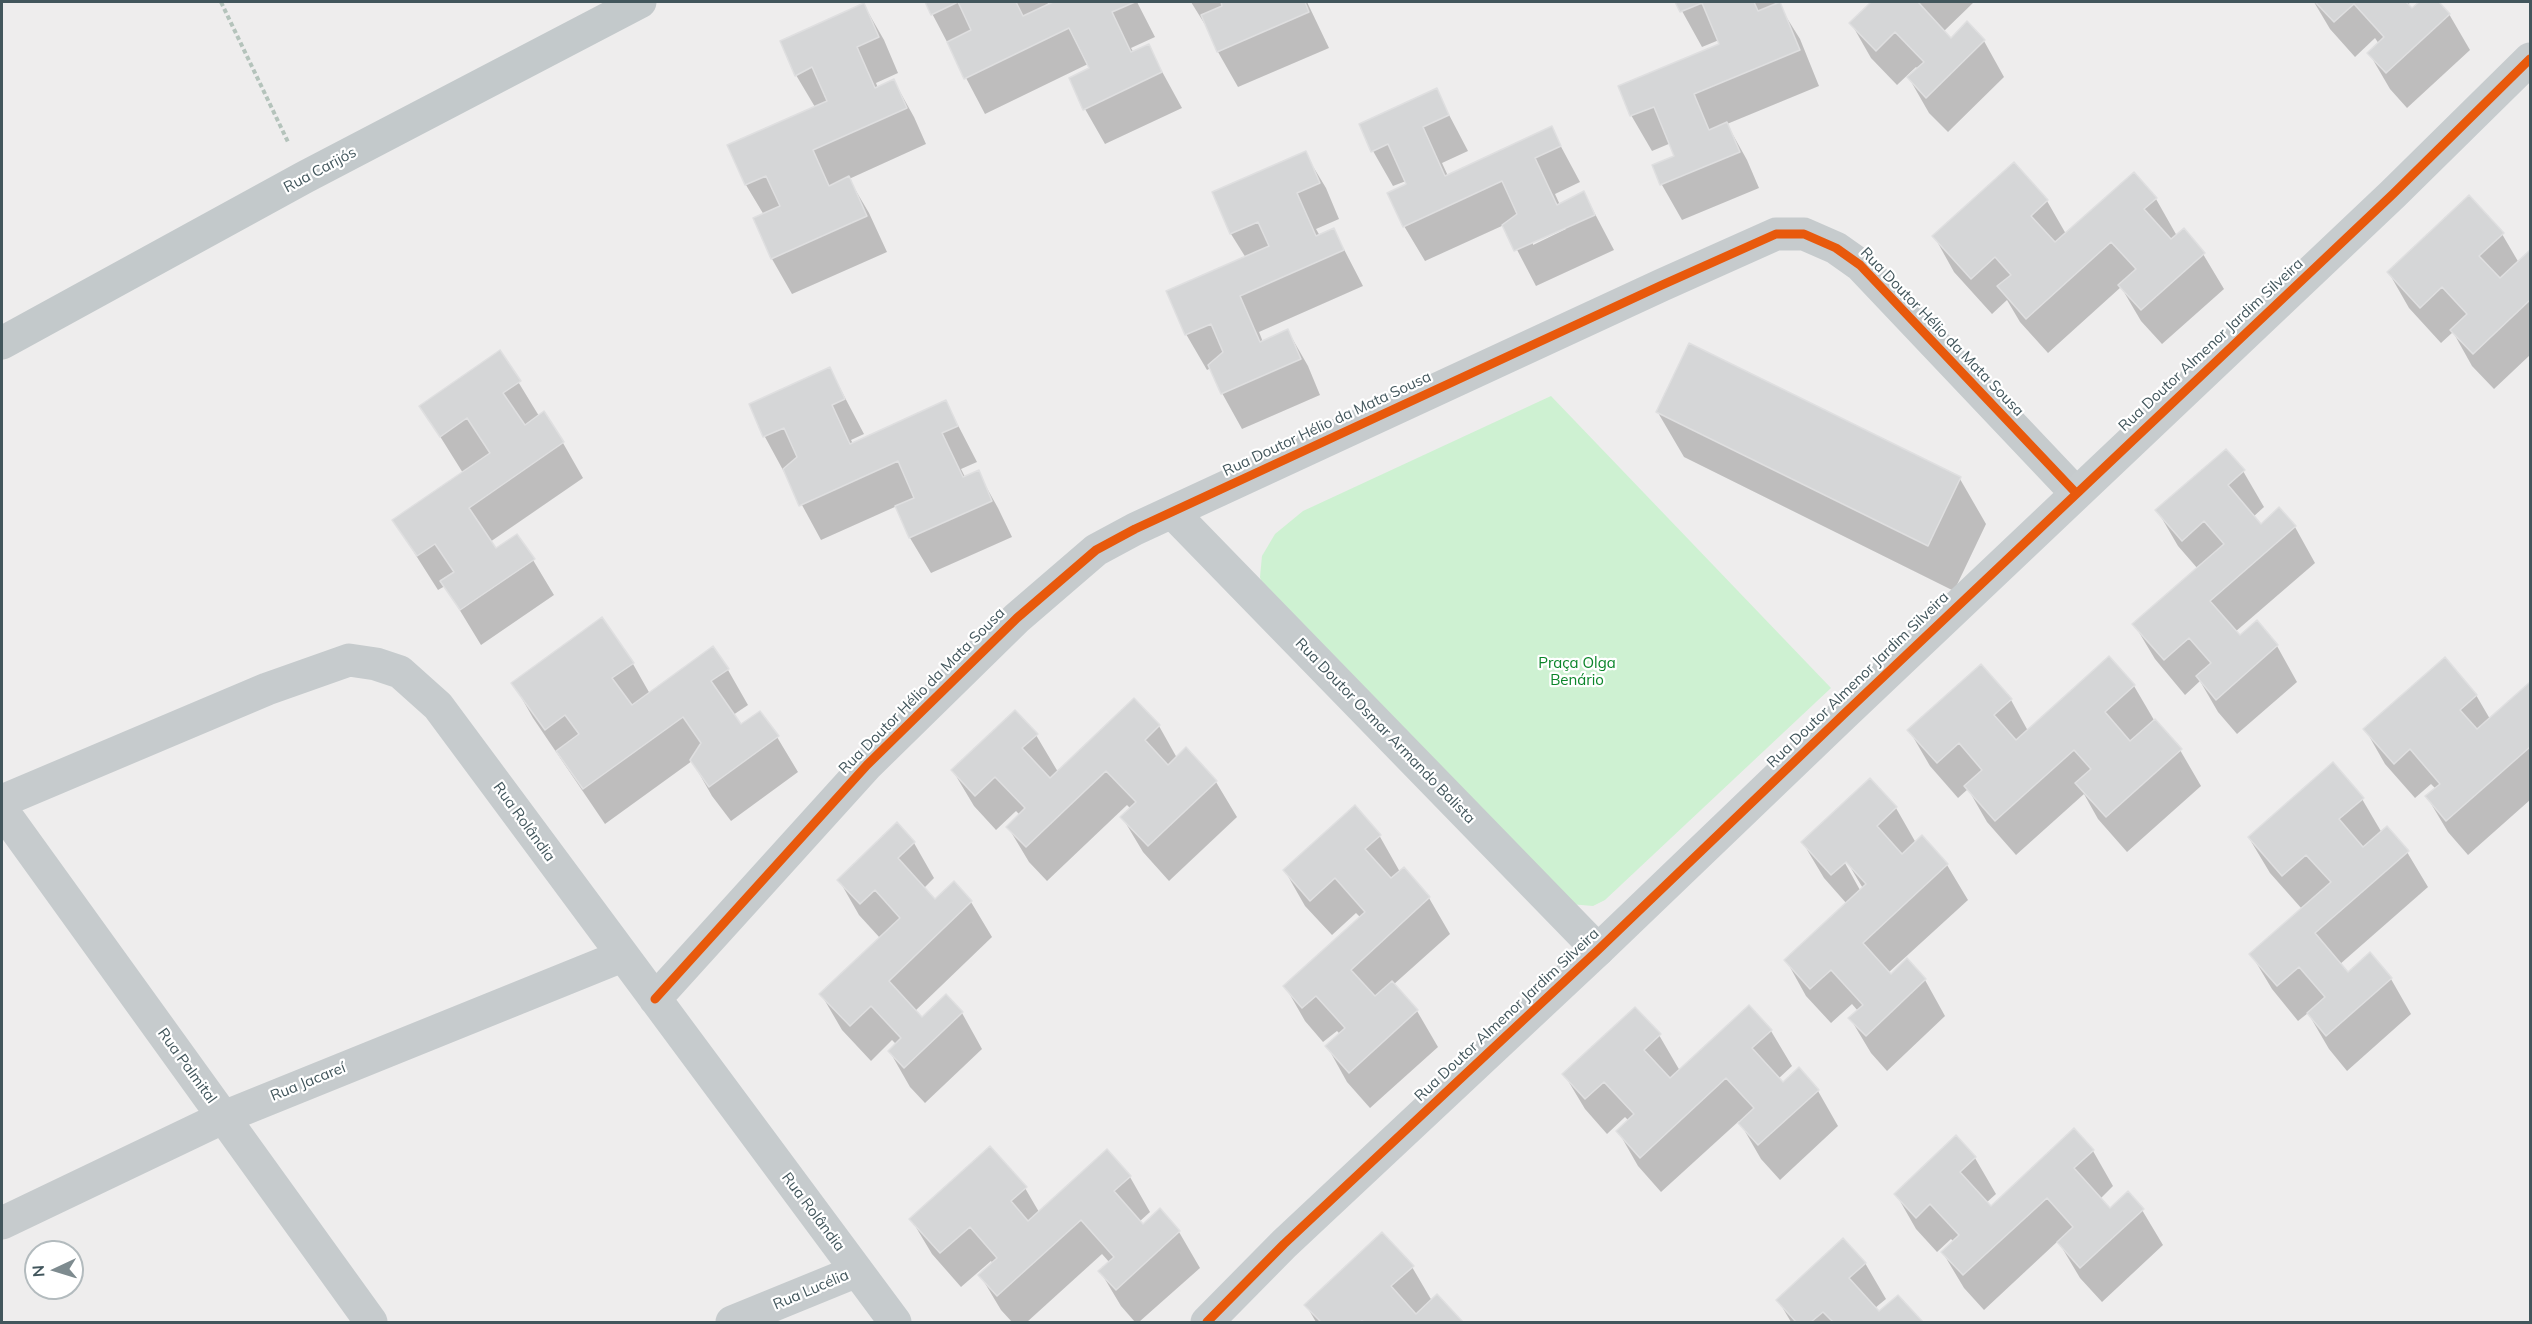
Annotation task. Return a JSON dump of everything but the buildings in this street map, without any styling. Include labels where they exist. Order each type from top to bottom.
[{"type":"main road","name":"Rua Carijós","points":[[2,343],[305,177],[640,2]]},
{"type":"street","name":"Rua Doutor Almenor Jardim Silveira","points":[[1207,1323],[1284,1244],[1598,950],[2393,194],[2530,59]]},
{"type":"street","name":"Rua Doutor Hélio da Mata Sousa","points":[[655,999],[867,765],[1017,618],[1096,550],[1172,512],[1776,234],[1804,234],[1836,248],[1860,265],[2076,493]]},
{"type":"street","name":"Rua Doutor Osmar Armando Balista","points":[[1172,512],[1598,950]]},
{"type":"street","name":"Rua Rolândia","points":[[2,801],[267,689],[349,660],[376,664],[400,672],[438,706],[895,1323]]},
{"type":"street","name":"Rua Palmital","points":[[2,810],[371,1323]]},
{"type":"street","name":"Rua Jacareí","points":[[2,1223],[224,1117],[621,956]]},
{"type":"street","name":"Rua Lucélia","points":[[732,1323],[856,1270]]},
{"type":"path","points":[[220,2],[305,177]]},
{"type":"green space","name":"Praça Olga Benário","points":[[1551,396],[1831,688],[1605,900],[1593,906],[1570,904],[1264,593],[1260,577],[1262,556],[1275,534],[1303,511]]},
{"type":"cycle path","points":[[1207,1322],[1284,1244],[1598,950],[2393,194],[2530,59]]},
{"type":"cycle path","points":[[655,999],[867,765],[1017,618],[1096,550],[1135,529],[1776,234],[1804,234],[1836,248],[1860,265],[2076,493]]}]
